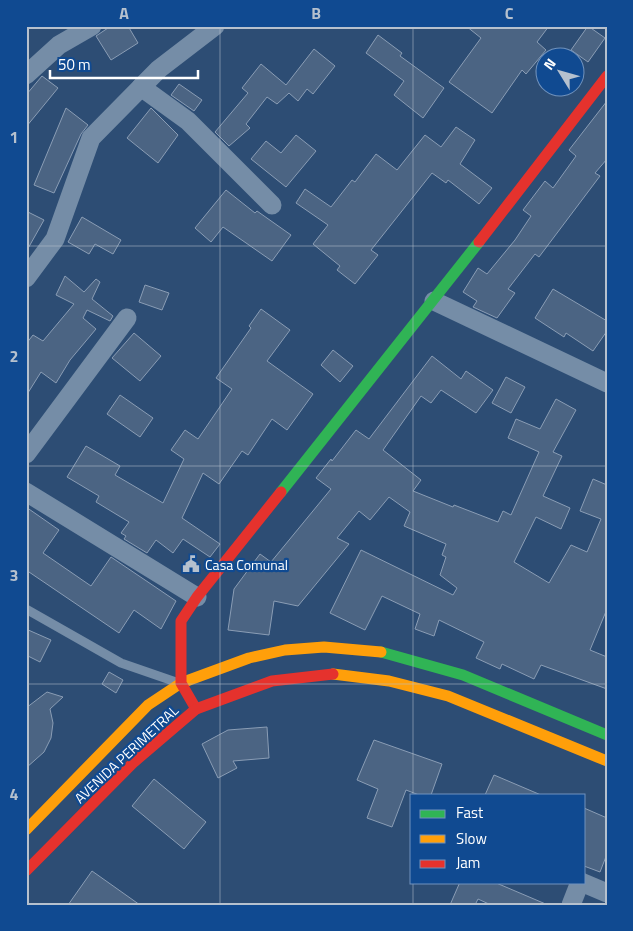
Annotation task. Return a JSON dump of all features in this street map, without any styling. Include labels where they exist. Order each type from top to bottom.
[{"type":"main road","points":[[196,710],[181,684],[181,621],[197,597],[434,301],[607,76]]},
{"type":"main road","name":"AVENIDA PERIMETRAL","points":[[26,830],[148,705],[181,684],[248,658],[285,650],[324,647],[388,653],[463,675],[607,735]]},
{"type":"main road","name":"AVENIDA PERIMETRAL","points":[[26,871],[134,762],[196,710],[272,681],[330,673],[389,681],[448,696],[607,761]]},
{"type":"street","points":[[26,75],[59,45],[92,26]]},
{"type":"street","points":[[26,278],[55,239],[90,138],[159,69],[215,26]]},
{"type":"street","points":[[142,87],[188,121],[272,205]]},
{"type":"street","points":[[434,301],[607,383]]},
{"type":"street","points":[[26,454],[126,318]]},
{"type":"street","points":[[26,492],[197,597]]},
{"type":"street","points":[[571,905],[580,884]]},
{"type":"street","points":[[586,884],[607,893]]},
{"type":"lane","points":[[26,609],[121,663],[181,684]]},
{"type":"building","points":[[111,26],[128,26],[138,43],[111,60],[96,36]]},
{"type":"building","points":[[466,26],[549,26],[537,42],[544,48],[536,48],[536,62],[526,74],[522,70],[492,113],[449,82],[481,38]]},
{"type":"building","points":[[588,26],[605,38],[588,62],[586,61],[586,48],[572,48]]},
{"type":"building","points":[[378,35],[402,53],[400,56],[444,88],[423,118],[394,95],[404,81],[366,53]]},
{"type":"building","points":[[314,49],[335,66],[313,94],[307,89],[298,101],[289,93],[277,104],[267,97],[246,124],[250,128],[229,146],[215,132],[248,93],[242,88],[261,64],[286,85]]},
{"type":"building","points":[[42,76],[58,88],[26,127],[26,95]]},
{"type":"building","points":[[179,84],[202,100],[194,111],[171,95]]},
{"type":"building","points":[[607,101],[607,159],[595,173],[600,176],[539,257],[535,254],[508,289],[515,293],[497,318],[473,307],[477,301],[463,292],[478,268],[487,274],[515,240],[531,216],[523,210],[545,181],[553,188],[576,156],[569,150]]},
{"type":"building","points":[[66,108],[88,125],[81,134],[54,193],[34,185]]},
{"type":"building","points":[[151,108],[178,135],[158,163],[127,138]]},
{"type":"building","points":[[456,127],[475,140],[460,164],[492,188],[479,204],[448,180],[446,183],[432,173],[371,250],[378,255],[355,284],[337,270],[340,266],[313,244],[328,225],[296,203],[305,189],[331,207],[352,180],[355,182],[376,154],[397,170],[425,135],[441,147]]},
{"type":"building","points":[[296,135],[316,151],[286,187],[251,159],[266,141],[281,153]]},
{"type":"building","points":[[226,190],[255,213],[257,211],[291,235],[272,261],[223,227],[211,242],[195,228]]},
{"type":"building","points":[[26,211],[44,220],[26,252]]},
{"type":"building","points":[[82,217],[121,240],[113,254],[95,244],[89,254],[68,242]]},
{"type":"building","points":[[65,276],[84,292],[96,279],[100,282],[92,299],[113,316],[110,321],[87,310],[83,318],[96,329],[70,360],[56,383],[41,372],[26,396],[26,344],[33,335],[43,341],[74,304],[56,295]]},
{"type":"building","points":[[145,285],[169,293],[162,310],[139,302]]},
{"type":"building","points":[[553,289],[607,321],[607,331],[593,351],[566,333],[564,337],[535,318]]},
{"type":"building","points":[[261,309],[290,330],[267,361],[313,394],[287,430],[272,419],[248,455],[242,451],[219,484],[203,473],[182,518],[220,544],[210,557],[183,539],[173,553],[156,540],[147,553],[124,539],[126,536],[121,533],[129,522],[96,502],[99,496],[67,477],[86,446],[120,466],[115,475],[163,503],[184,459],[171,450],[185,430],[198,439],[232,389],[216,378],[251,328],[249,326]]},
{"type":"building","points":[[134,333],[161,356],[140,381],[112,358]]},
{"type":"building","points":[[333,350],[353,366],[340,382],[321,365]]},
{"type":"building","points":[[432,356],[461,379],[466,371],[493,390],[476,413],[441,390],[431,403],[421,396],[383,450],[421,480],[413,491],[453,507],[454,505],[498,522],[503,511],[511,515],[539,452],[508,438],[516,419],[540,429],[556,399],[576,410],[553,452],[562,456],[543,496],[570,508],[561,529],[536,517],[514,562],[549,583],[571,545],[587,552],[601,519],[580,511],[593,479],[607,485],[607,609],[590,650],[607,657],[607,689],[541,665],[534,679],[502,664],[500,669],[476,658],[484,642],[439,620],[434,636],[415,629],[420,614],[382,596],[365,630],[330,613],[361,550],[453,595],[457,588],[440,575],[446,557],[442,555],[446,544],[404,526],[410,512],[389,497],[370,520],[359,511],[337,538],[349,544],[298,606],[274,601],[269,635],[228,630],[234,589],[260,554],[271,562],[331,489],[316,478],[356,430],[369,439]]},
{"type":"building","points":[[506,377],[525,387],[511,413],[492,403]]},
{"type":"building","points":[[120,395],[153,418],[140,437],[107,414]]},
{"type":"building","points":[[26,507],[59,530],[43,553],[91,586],[111,557],[176,601],[161,629],[134,610],[119,633],[29,572],[26,576]]},
{"type":"building","points":[[26,629],[51,640],[40,662],[26,655]]},
{"type":"building","points":[[109,672],[123,680],[116,693],[102,684]]},
{"type":"building","points":[[47,692],[63,697],[50,709],[53,723],[51,738],[44,752],[26,768],[26,708]]},
{"type":"building","points":[[267,727],[269,758],[233,761],[237,768],[218,778],[202,744],[228,730]]},
{"type":"building","points":[[374,740],[442,764],[431,794],[416,794],[406,790],[392,827],[367,818],[378,789],[357,780]]},
{"type":"building","points":[[494,775],[539,794],[485,794]]},
{"type":"building","points":[[154,779],[206,822],[184,849],[132,806]]},
{"type":"building","points":[[586,809],[607,818],[607,854],[600,872],[586,867]]},
{"type":"building","points":[[92,871],[140,905],[68,905]]},
{"type":"building","points":[[459,884],[499,884],[548,905],[491,905],[478,899],[475,905],[450,905]]},
{"type":"traffic: fast","points":[[281,492],[479,242]]},
{"type":"traffic: fast","points":[[381,652],[463,675],[607,735]]},
{"type":"traffic: slow","points":[[26,830],[148,705],[181,683],[249,658],[285,650],[324,647],[381,652]]},
{"type":"traffic: slow","points":[[333,674],[389,681],[448,696],[607,761]]},
{"type":"traffic: jam","points":[[479,242],[607,76]]},
{"type":"traffic: jam","points":[[196,709],[181,683],[181,621],[197,597],[281,492]]},
{"type":"traffic: jam","points":[[26,871],[134,762],[196,709],[272,681],[333,674]]},
{"type":"place","name":"Casa Comunal","points":[[191,564]]}]
